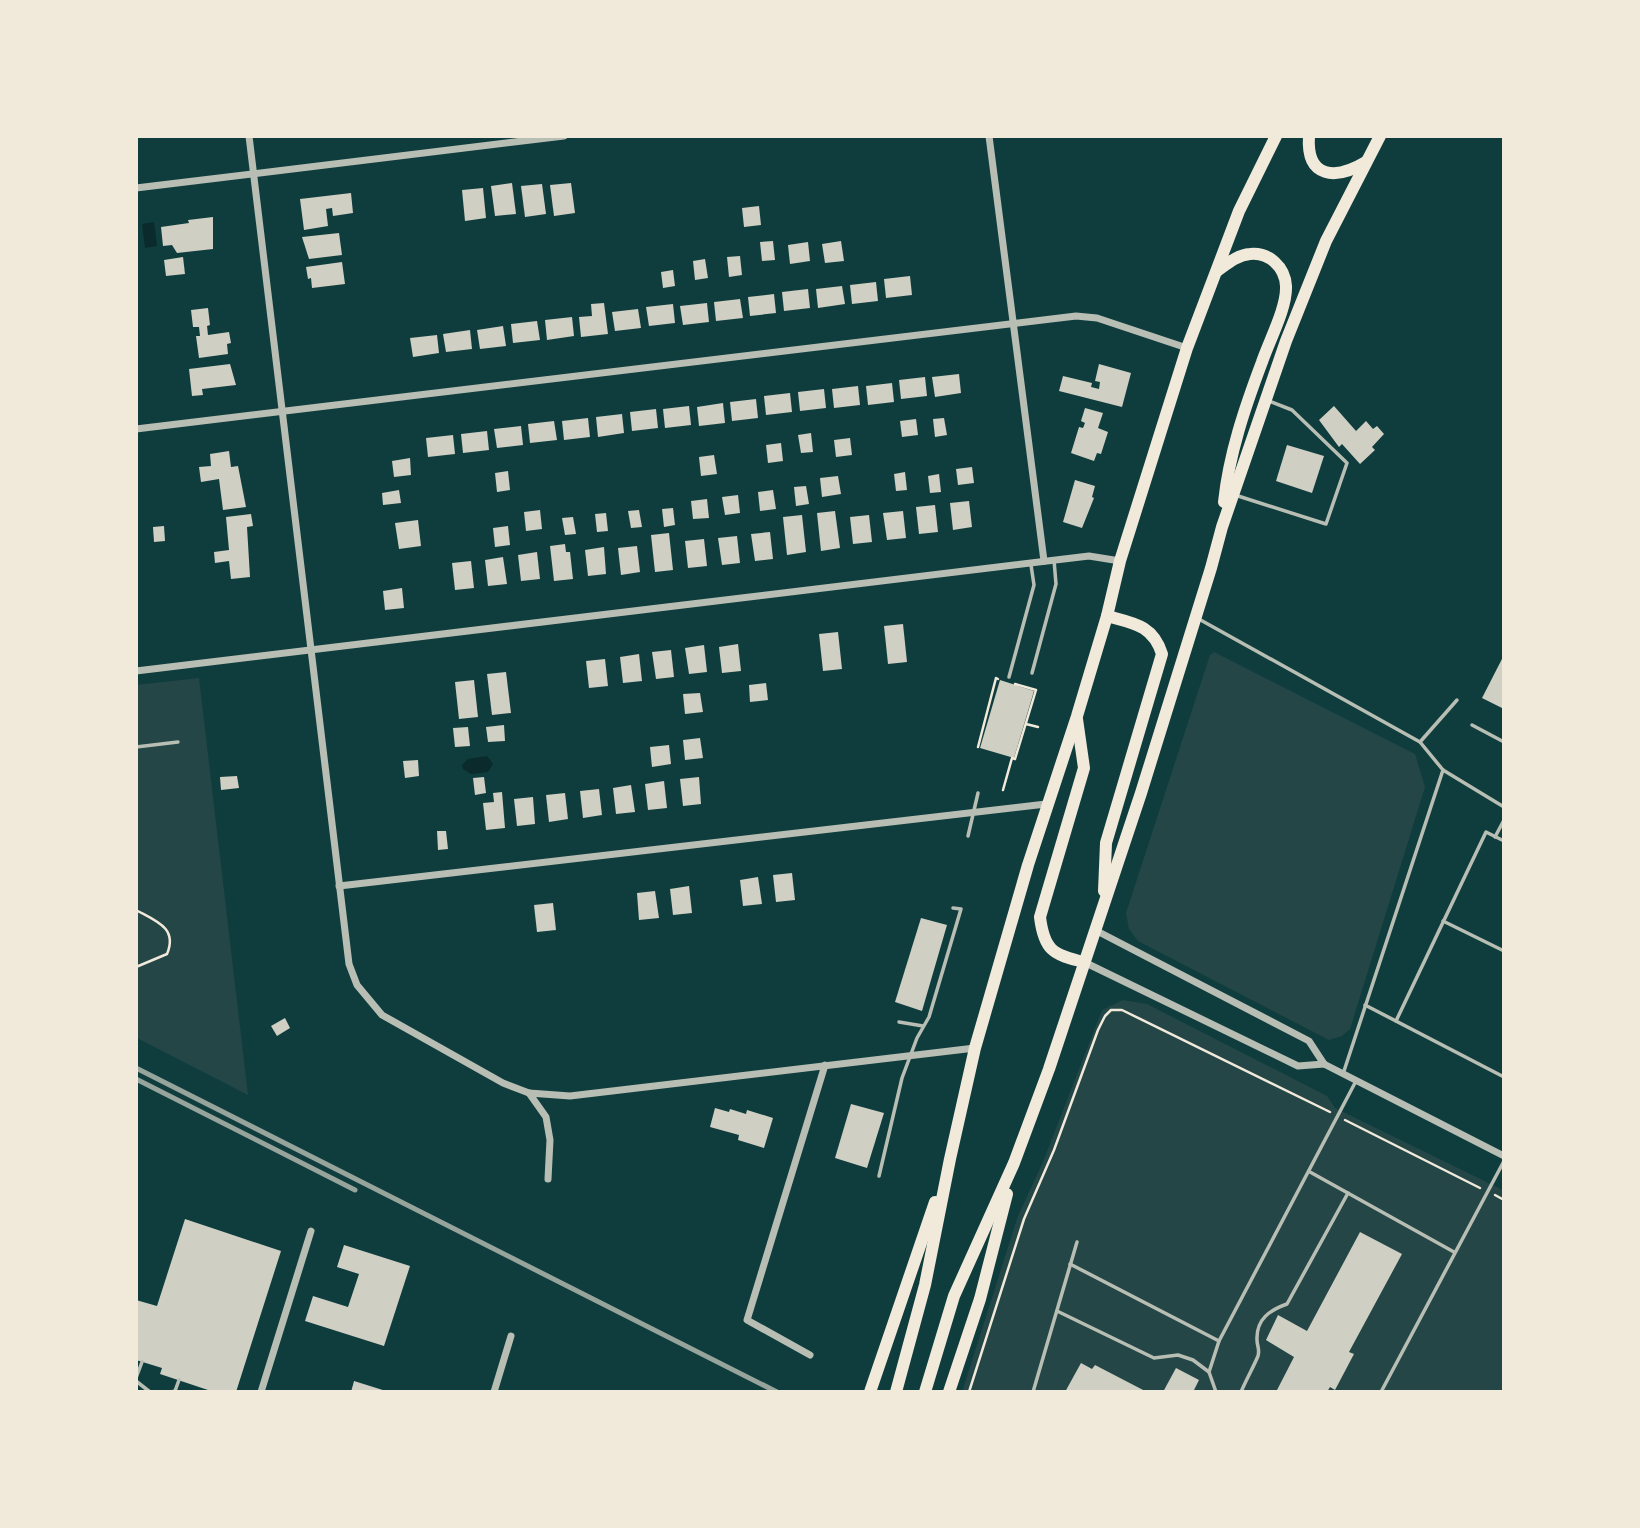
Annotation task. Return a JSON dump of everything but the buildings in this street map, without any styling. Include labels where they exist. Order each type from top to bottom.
[{"type":"highway","points":[[896,1391],[925,1285],[975,1048],[1046,804],[1077,716],[1107,616],[1120,561],[1187,348],[1239,211],[1276,136]]},
{"type":"highway","points":[[1309,136],[1309,157],[1313,165],[1325,172],[1332,174],[1350,171],[1367,160]]},
{"type":"highway","points":[[925,1391],[954,1296],[1014,1163],[1049,1069],[1196,617],[1222,527],[1286,341],[1326,240],[1380,136]]},
{"type":"highway","points":[[1216,272],[1236,258],[1249,254],[1262,255],[1282,269],[1286,285],[1281,312],[1239,430],[1225,491],[1222,527]]},
{"type":"highway","points":[[1103,906],[1105,843],[1162,654],[1158,640],[1148,630],[1107,616]]},
{"type":"highway","points":[[1077,716],[1084,768],[1040,916],[1041,932],[1046,945],[1056,954],[1084,962]]},
{"type":"highway","points":[[870,1391],[950,1159]]},
{"type":"highway","points":[[949,1391],[980,1299],[1014,1163]]},
{"type":"street","points":[[249,136],[349,964],[357,985],[370,1003],[394,1023],[503,1083],[529,1093],[570,1096],[975,1048]]},
{"type":"street","points":[[136,188],[565,136]]},
{"type":"street","points":[[989,136],[1044,561]]},
{"type":"street","points":[[136,429],[1088,316],[1187,348]]},
{"type":"street","points":[[136,671],[1044,561],[1092,556],[1120,561]]},
{"type":"street","points":[[339,886],[1046,804]]},
{"type":"street","points":[[1095,930],[1309,1041],[1324,1064],[1503,1159]]},
{"type":"street","points":[[1084,962],[1298,1066],[1324,1064]]},
{"type":"street","points":[[810,1355],[747,1320],[825,1065]]},
{"type":"street","points":[[529,1093],[546,1116],[550,1140],[548,1179]]},
{"type":"street","points":[[261,1391],[310,1231]]},
{"type":"street","points":[[494,1391],[511,1336]]},
{"type":"lane","points":[[1233,494],[1326,524],[1347,463],[1292,410],[1265,400]]},
{"type":"lane","points":[[1032,673],[1056,584],[1054,560]]},
{"type":"lane","points":[[1009,677],[1034,585],[1031,563]]},
{"type":"lane","points":[[1196,617],[1420,743],[1443,770],[1503,807]]},
{"type":"lane","points":[[1420,743],[1457,700]]},
{"type":"lane","points":[[1472,725],[1503,742]]},
{"type":"lane","points":[[136,747],[178,742]]},
{"type":"lane","points":[[1343,1074],[1443,770]]},
{"type":"lane","points":[[968,836],[978,793]]},
{"type":"lane","points":[[1495,837],[1503,820]]},
{"type":"lane","points":[[1396,1021],[1486,832],[1503,841]]},
{"type":"lane","points":[[879,1176],[902,1078],[929,1017],[961,909],[953,908]]},
{"type":"lane","points":[[1443,921],[1503,951]]},
{"type":"lane","points":[[1365,1005],[1503,1077]]},
{"type":"lane","points":[[900,1021],[923,1027]]},
{"type":"lane","points":[[1209,1372],[1219,1340],[1356,1081]]},
{"type":"lane","points":[[1381,1391],[1503,1159]]},
{"type":"lane","points":[[1310,1172],[1454,1252]]},
{"type":"lane","points":[[1241,1391],[1257,1356],[1259,1349],[1256,1339],[1261,1322],[1271,1310],[1287,1304],[1348,1193]]},
{"type":"lane","points":[[1033,1391],[1077,1242]]},
{"type":"lane","points":[[1070,1264],[1219,1340]]},
{"type":"lane","points":[[1057,1311],[1154,1358],[1178,1355],[1193,1360],[1209,1372],[1216,1391]]},
{"type":"lane","points":[[142,1362],[136,1380],[149,1391]]},
{"type":"lane","points":[[171,1391],[175,1391],[179,1380]]},
{"type":"path","points":[[978,747],[996,678],[1036,690],[1003,790]]},
{"type":"path","points":[[1026,724],[1038,727]]},
{"type":"path","points":[[136,910],[162,925],[169,932],[172,943],[167,954],[136,967]]},
{"type":"path","points":[[969,1391],[1024,1219],[1054,1150],[1098,1030],[1111,1010],[1122,1010],[1333,1114]]},
{"type":"path","points":[[1352,1123],[1503,1200]]},
{"type":"shaded area","points":[[154,222],[157,246],[145,248],[142,224]]},
{"type":"shaded area","points":[[1214,652],[1415,754],[1425,787],[1350,1029],[1342,1036],[1329,1040],[1138,941],[1129,929],[1126,913],[1210,655]]},
{"type":"shaded area","points":[[199,678],[248,1095],[137,1038],[136,685]]},
{"type":"shaded area","points":[[487,756],[493,764],[488,772],[471,774],[463,769],[462,765],[468,759]]},
{"type":"shaded area","points":[[1123,1000],[1147,1004],[1327,1096],[1335,1108],[1503,1190],[1503,1391],[962,1392],[1018,1216],[1043,1162],[1102,1010]]},
{"type":"railway","points":[[136,1068],[777,1392]]},
{"type":"railway","points":[[136,1079],[355,1190]]}]
